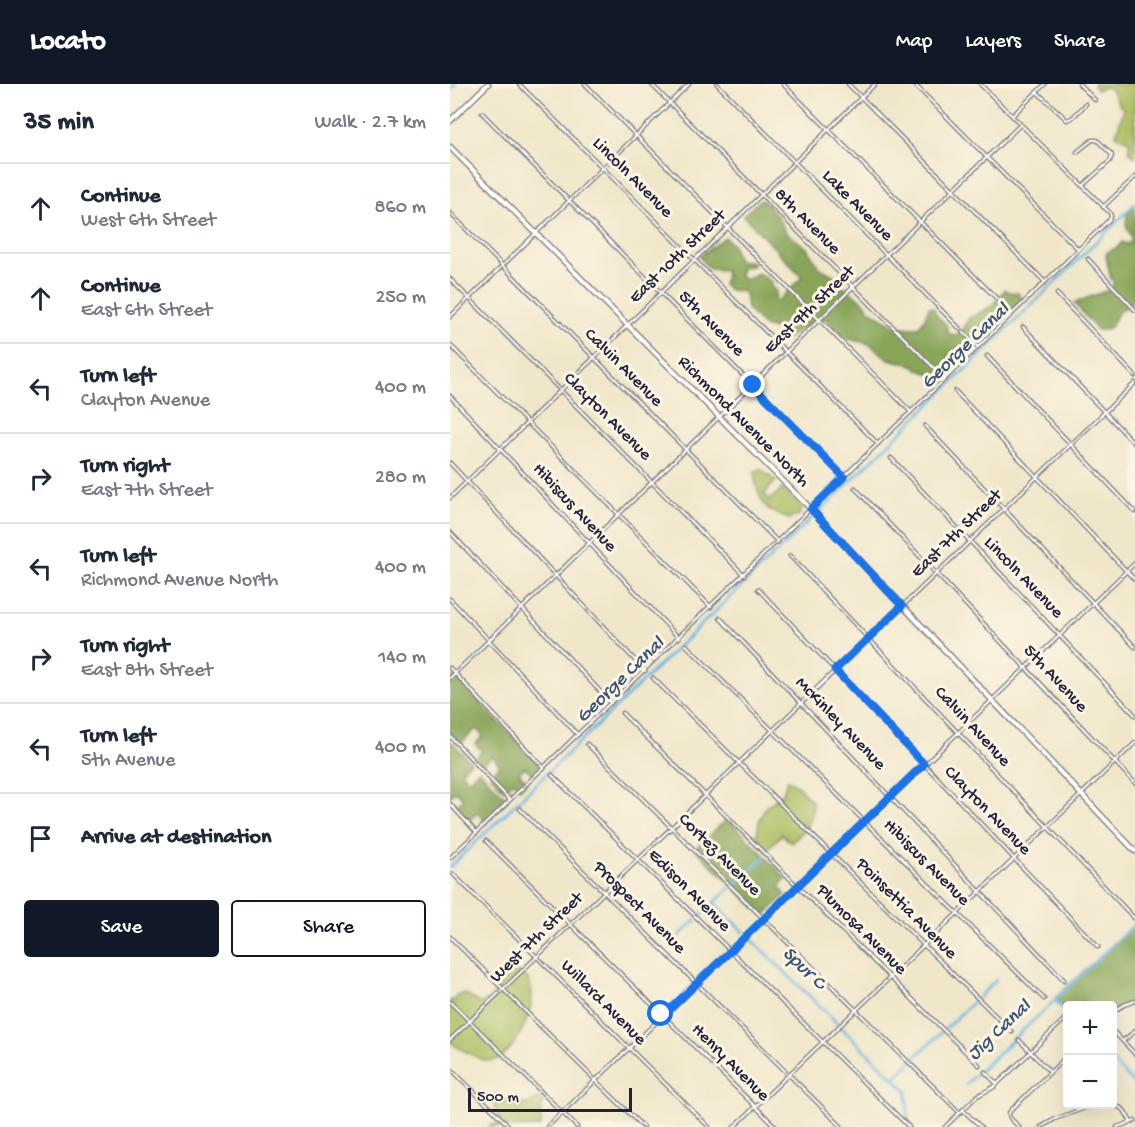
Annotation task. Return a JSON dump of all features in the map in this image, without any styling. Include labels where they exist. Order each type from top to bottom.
[{"type":"street","points":[[450,121],[488,84]]},
{"type":"street","name":"Lincoln Avenue","points":[[519,84],[878,444]]},
{"type":"street","points":[[585,84],[911,412]]},
{"type":"street","name":"8th Avenue","points":[[651,84],[945,379]]},
{"type":"street","points":[[450,317],[689,84]]},
{"type":"street","name":"Lake Avenue","points":[[717,84],[978,347]]},
{"type":"street","points":[[783,84],[1012,314]]},
{"type":"street","points":[[848,84],[1045,282]]},
{"type":"street","name":"East 10th Street","points":[[450,498],[875,84]]},
{"type":"street","points":[[914,84],[1078,249]]},
{"type":"street","points":[[450,858],[744,575],[1111,216],[980,84]]},
{"type":"street","points":[[1012,116],[1045,84]]},
{"type":"street","points":[[1079,84],[1095,100]]},
{"type":"street","points":[[1037,92],[1066,120],[1072,118],[1086,104]]},
{"type":"street","name":"5th Avenue","points":[[482,113],[844,477]]},
{"type":"street","name":"East 9th Street","points":[[450,678],[1020,124]]},
{"type":"street","points":[[1077,152],[1092,140],[1097,140],[1112,155],[1110,161],[1082,186]]},
{"type":"street","name":"Richmond Avenue North","points":[[450,147],[811,509],[1135,851]]},
{"type":"street","points":[[1103,207],[1135,177]]},
{"type":"street","name":"Calvin Avenue","points":[[450,213],[777,542]]},
{"type":"street","points":[[1088,259],[1135,310]]},
{"type":"street","name":"Clayton Avenue","points":[[450,279],[744,575]]},
{"type":"street","points":[[1057,294],[1135,376]]},
{"type":"street","points":[[1023,327],[1135,444]]},
{"type":"street","points":[[450,345],[711,607]]},
{"type":"street","points":[[987,356],[1135,512]]},
{"type":"street","name":"East 7th Street","points":[[772,730],[1135,383]]},
{"type":"street","points":[[955,390],[1135,580]]},
{"type":"street","name":"Hibiscus Avenue","points":[[450,396],[679,638]]},
{"type":"street","points":[[925,426],[1135,647]]},
{"type":"street","name":"Lincoln Avenue","points":[[891,458],[1135,715]]},
{"type":"street","points":[[450,464],[645,671]]},
{"type":"street","name":"5th Avenue","points":[[855,488],[1135,783]]},
{"type":"street","points":[[450,532],[612,703]]},
{"type":"street","name":"Calvin Avenue","points":[[790,556],[1134,918]]},
{"type":"street","points":[[547,1127],[1135,563]]},
{"type":"street","name":"Clayton Avenue","points":[[758,589],[1098,947]]},
{"type":"street","points":[[450,599],[578,735]]},
{"type":"street","name":"McKinley Avenue","points":[[720,618],[1064,980]]},
{"type":"street","name":"Hibiscus Avenue","points":[[686,645],[1044,999]]},
{"type":"street","points":[[450,668],[544,768]]},
{"type":"street","name":"Poinsettia Avenue","points":[[654,678],[1012,1032]]},
{"type":"street","name":"Plumosa Avenue","points":[[622,712],[979,1065]]},
{"type":"street","name":"West 7th Street","points":[[450,1040],[772,730]]},
{"type":"street","points":[[450,736],[510,800]]},
{"type":"street","points":[[735,1127],[1135,743]]},
{"type":"street","name":"Cortez Avenue","points":[[587,744],[856,1010],[981,1127]]},
{"type":"street","name":"Edison Avenue","points":[[552,775],[909,1127]]},
{"type":"street","points":[[450,804],[477,832]]},
{"type":"street","name":"Prospect Avenue","points":[[520,809],[842,1127]]},
{"type":"street","name":"Henry Avenue","points":[[486,841],[776,1127]]},
{"type":"street","name":"Willard Avenue","points":[[453,874],[709,1127]]},
{"type":"street","points":[[450,937],[643,1127]]},
{"type":"street","points":[[1117,1009],[1135,1001]]},
{"type":"street","points":[[450,1002],[576,1127]]},
{"type":"street","points":[[945,1127],[980,1094],[997,1084],[1063,1020]]},
{"type":"street","points":[[1123,1041],[1135,1031]]},
{"type":"street","points":[[1117,1034],[1135,1054]]},
{"type":"street","points":[[1019,1040],[1050,1072]]},
{"type":"street","points":[[1019,1127],[1010,1118],[1009,1113],[1063,1060]]},
{"type":"street","points":[[450,1068],[510,1127]]},
{"type":"street","points":[[986,1072],[997,1084]]},
{"type":"street","points":[[1117,1106],[1124,1110],[1131,1122]]},
{"type":"street","points":[[1041,1127],[1082,1109]]},
{"type":"street","points":[[1120,1126],[1135,1121]]},
{"type":"green space","points":[[1093,84],[1135,84],[1135,157],[1129,152],[1129,141],[1116,135],[1124,109],[1119,105],[1111,89],[1105,87],[1096,90]]},
{"type":"green space","points":[[760,200],[776,214],[786,232],[807,248],[820,268],[837,277],[845,288],[864,302],[870,310],[897,327],[918,328],[929,307],[934,308],[937,316],[946,325],[947,333],[955,335],[961,332],[969,318],[992,306],[1005,289],[1018,293],[1022,299],[1016,308],[956,366],[934,375],[919,370],[913,365],[889,359],[869,344],[845,338],[825,319],[813,320],[787,339],[775,329],[763,326],[747,309],[745,294],[741,291],[729,290],[723,284],[726,275],[723,270],[709,269],[699,256],[725,237],[732,245],[738,260],[754,262],[752,266],[742,267],[739,273],[742,278],[747,279],[758,273],[772,282],[771,287],[776,290],[774,298],[778,301],[802,277],[743,215]]},
{"type":"green space","points":[[1135,206],[1135,293],[1131,305],[1119,311],[1109,327],[1097,330],[1074,303],[1111,289],[1114,282],[1111,279],[1107,252],[1117,248],[1122,242],[1126,244],[1131,242],[1126,226],[1127,214]]},
{"type":"green space","points":[[760,469],[776,481],[764,494],[770,500],[782,489],[801,506],[802,510],[799,515],[790,519],[781,516],[763,503],[754,473]]},
{"type":"green space","points":[[455,676],[542,767],[533,775],[525,767],[519,773],[527,782],[520,789],[513,781],[504,790],[490,775],[500,765],[492,756],[482,765],[475,758],[482,751],[475,744],[483,736],[476,729],[460,744],[450,733],[450,681]]},
{"type":"green space","points":[[450,740],[471,762],[461,771],[468,780],[479,770],[508,800],[486,822],[477,813],[469,821],[456,807],[463,798],[456,791],[450,797]]},
{"type":"green space","points":[[787,780],[798,786],[812,801],[811,819],[791,843],[782,834],[766,851],[757,835],[759,821],[765,808],[783,793]]},
{"type":"green space","points":[[728,818],[787,879],[779,886],[786,895],[764,916],[695,849]]},
{"type":"green space","points":[[1135,924],[1135,1000],[1117,1009],[1117,1001],[1063,1001],[1063,1007],[1055,998]]},
{"type":"green space","points":[[513,971],[525,976],[531,986],[531,1000],[528,1016],[512,1046],[502,1056],[487,1061],[450,1042],[450,1000],[454,1001],[456,996],[464,993],[479,1003],[485,1002],[494,995],[504,979]]},
{"type":"green space","points":[[497,1094],[518,1104],[529,1103],[539,1098],[544,1102],[541,1108],[540,1127],[488,1127],[501,1122],[494,1106],[496,1102],[494,1095]]},
{"type":"waterway","points":[[450,90],[456,84]]},
{"type":"waterway","name":"George Canal","points":[[819,512],[1135,204]]},
{"type":"waterway","name":"George Canal","points":[[450,867],[813,517]]},
{"type":"waterway","name":"Spur C","points":[[733,886],[764,858]]},
{"type":"waterway","name":"Spur C","points":[[714,903],[730,888]]},
{"type":"waterway","name":"Spur C","points":[[699,917],[714,903],[744,932]]},
{"type":"waterway","name":"Spur C","points":[[679,936],[696,920]]},
{"type":"waterway","name":"Jig Canal","points":[[1063,1009],[1055,1000],[1135,924]]},
{"type":"waterway","name":"Spur C","points":[[748,936],[838,1024]]},
{"type":"waterway","points":[[979,997],[996,980]]},
{"type":"waterway","points":[[945,1029],[976,999]]},
{"type":"waterway","name":"Jig Canal","points":[[966,1084],[1055,1000]]},
{"type":"waterway","name":"Spur C","points":[[841,1027],[907,1091],[908,1124]]},
{"type":"waterway","points":[[911,1061],[942,1032]]},
{"type":"waterway","points":[[894,1078],[909,1064]]},
{"type":"waterway","name":"Jig Canal","points":[[1117,1066],[1135,1085]]},
{"type":"route","points":[[661,1014],[663,1016],[924,764],[835,670],[902,606],[811,509],[844,477],[753,385]]}]
